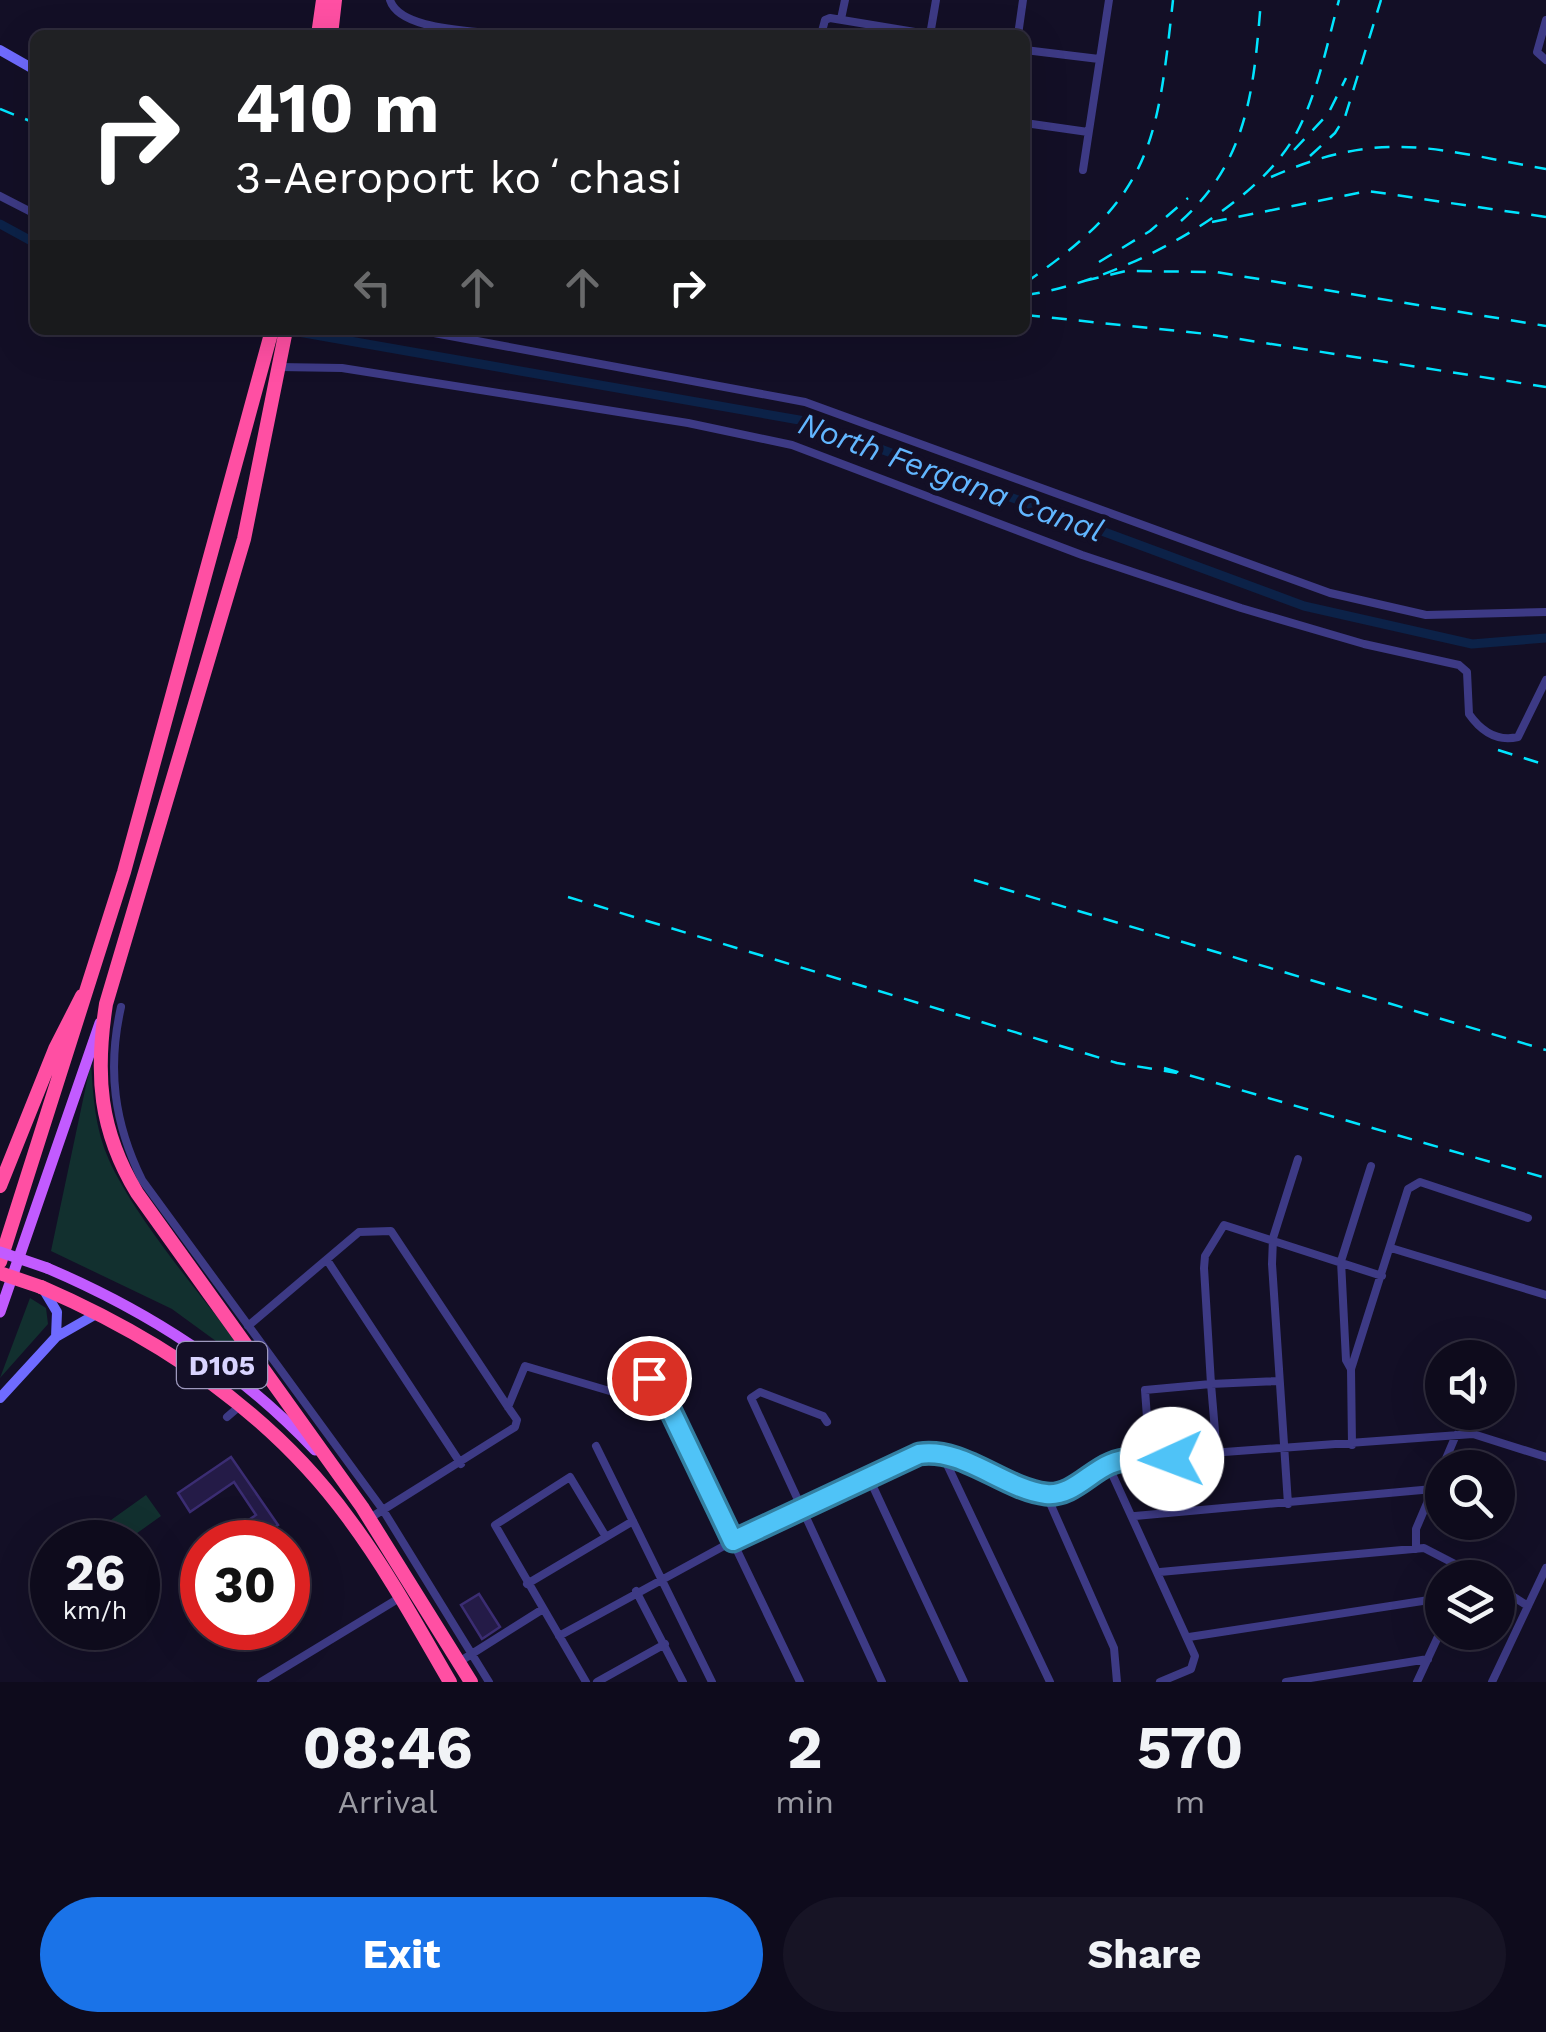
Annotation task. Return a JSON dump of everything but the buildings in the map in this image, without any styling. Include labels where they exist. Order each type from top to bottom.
[{"type":"highway","points":[[319,30],[323,0]]},
{"type":"highway","points":[[332,30],[335,0]]},
{"type":"highway","points":[[272,335],[275,363],[244,539],[114,1005],[98,1081],[115,1158],[372,1512]]},
{"type":"highway","points":[[0,1262],[93,978],[284,335]]},
{"type":"highway","points":[[0,1186],[67,1020],[93,978]]},
{"type":"highway","name":"D105","points":[[0,1274],[99,1313],[170,1353],[242,1405],[328,1491],[407,1594],[465,1658],[471,1682]]},
{"type":"highway","name":"D105","points":[[372,1512],[450,1682]]},
{"type":"main road","points":[[0,1312],[114,1005]]},
{"type":"main road","name":"D105","points":[[0,1252],[48,1268],[156,1320],[221,1365],[288,1423],[372,1512]]},
{"type":"street","points":[[390,0],[395,11],[410,22],[468,30]]},
{"type":"street","points":[[841,19],[844,0]]},
{"type":"street","points":[[933,30],[936,0]]},
{"type":"street","points":[[1019,30],[1023,0]]},
{"type":"street","points":[[1083,170],[1109,0]]},
{"type":"street","points":[[823,30],[825,20],[841,19],[904,30]]},
{"type":"street","points":[[1542,58],[1546,20]]},
{"type":"street","points":[[0,50],[30,67]]},
{"type":"street","points":[[1030,51],[1098,60]]},
{"type":"street","points":[[1030,123],[1088,132]]},
{"type":"street","points":[[0,196],[30,211]]},
{"type":"street","points":[[445,335],[805,402],[1330,593],[1426,615],[1546,612]]},
{"type":"street","points":[[275,363],[342,368],[688,423],[792,445],[1082,555],[1241,608],[1364,644],[1459,665],[1466,672],[1469,714],[1489,734],[1506,740],[1518,737],[1528,723],[1546,680]]},
{"type":"street","points":[[1288,1504],[1278,1381],[1274,1238],[1298,1159]]},
{"type":"street","points":[[1351,1368],[1346,1360],[1340,1261],[1371,1166]]},
{"type":"street","points":[[1352,1446],[1351,1368],[1406,1193],[1416,1182],[1528,1218]]},
{"type":"street","points":[[1218,1455],[1206,1256],[1220,1230],[1228,1224],[1382,1276]]},
{"type":"street","points":[[243,1330],[368,1228],[397,1236],[517,1420],[515,1427],[461,1464],[372,1512],[465,1658],[489,1682]]},
{"type":"street","points":[[1390,1248],[1546,1294]]},
{"type":"street","points":[[326,1260],[461,1464]]},
{"type":"street","points":[[41,1288],[55,1306],[56,1336]]},
{"type":"street","points":[[0,1398],[56,1336],[99,1313]]},
{"type":"street","points":[[508,1407],[525,1366],[630,1398],[654,1378],[800,1682]]},
{"type":"street","points":[[1150,1459],[1145,1390],[1278,1381]]},
{"type":"street","points":[[827,1422],[823,1416],[760,1392],[750,1398],[882,1682]]},
{"type":"street","points":[[227,1416],[242,1405]]},
{"type":"street","points":[[1450,1450],[1456,1435]]},
{"type":"street","points":[[559,1636],[733,1541],[919,1454],[944,1456],[1046,1494],[1073,1487],[1108,1464],[1456,1435],[1487,1436],[1546,1456]]},
{"type":"street","points":[[596,1446],[712,1682]]},
{"type":"street","points":[[944,1456],[1050,1682]]},
{"type":"street","points":[[1108,1464],[1189,1637],[1194,1665],[1173,1679],[1160,1682]]},
{"type":"street","points":[[586,1682],[496,1525],[567,1478],[575,1482],[606,1537]]},
{"type":"street","points":[[870,1478],[964,1682]]},
{"type":"street","points":[[1135,1516],[1425,1491]]},
{"type":"street","points":[[1046,1494],[1114,1648],[1117,1682]]},
{"type":"street","points":[[1416,1549],[1416,1529],[1425,1508]]},
{"type":"street","points":[[527,1584],[633,1521]]},
{"type":"street","points":[[1160,1572],[1416,1549],[1434,1549],[1449,1560]]},
{"type":"street","points":[[1492,1682],[1546,1568]]},
{"type":"street","points":[[636,1592],[682,1682]]},
{"type":"street","points":[[261,1682],[407,1594]]},
{"type":"street","points":[[1515,1598],[1528,1606]]},
{"type":"street","points":[[1189,1637],[1425,1601]]},
{"type":"street","points":[[465,1658],[543,1609]]},
{"type":"street","points":[[597,1682],[665,1644]]},
{"type":"street","points":[[1418,1682],[1432,1650]]},
{"type":"street","points":[[1286,1682],[1428,1658]]},
{"type":"green space","points":[[91,1062],[101,1136],[121,1184],[155,1236],[251,1361],[246,1363],[172,1309],[51,1251]]},
{"type":"green space","points":[[30,1298],[46,1308],[48,1324],[0,1378]]},
{"type":"green space","points":[[146,1495],[161,1516],[155,1520],[111,1520]]},
{"type":"waterway","name":"North Fergana Canal","points":[[0,224],[30,240]]},
{"type":"waterway","name":"North Fergana Canal","points":[[315,335],[805,421],[1304,606],[1472,644],[1546,638]]},
{"type":"railway","points":[[1030,279],[1099,222],[1141,163],[1161,93],[1173,0]]},
{"type":"railway","points":[[1181,221],[1221,173],[1244,120],[1251,92],[1261,0]]},
{"type":"railway","points":[[1030,294],[1060,288],[1138,260],[1215,216],[1249,190],[1277,162],[1297,132],[1311,101],[1339,0]]},
{"type":"railway","points":[[1310,156],[1335,133],[1345,117],[1381,0]]},
{"type":"railway","points":[[1294,150],[1328,114],[1346,78]]},
{"type":"railway","points":[[0,109],[30,121]]},
{"type":"railway","points":[[1271,177],[1345,152],[1408,147],[1546,169]]},
{"type":"railway","points":[[1212,222],[1368,191],[1546,217]]},
{"type":"railway","points":[[1099,262],[1150,231],[1188,198]]},
{"type":"railway","points":[[1084,281],[1126,271],[1216,272],[1546,326]]},
{"type":"railway","points":[[1030,316],[1207,334],[1546,387]]},
{"type":"railway","points":[[1498,750],[1546,765]]},
{"type":"railway","points":[[974,880],[1546,1050]]},
{"type":"railway","points":[[568,897],[1117,1063],[1177,1073]]},
{"type":"railway","points":[[1164,1068],[1546,1178]]},
{"type":"route","points":[[649,1378],[656,1380],[733,1541],[919,1454],[944,1456],[1046,1494],[1073,1487],[1108,1464],[1128,1459],[1172,1459]]}]
